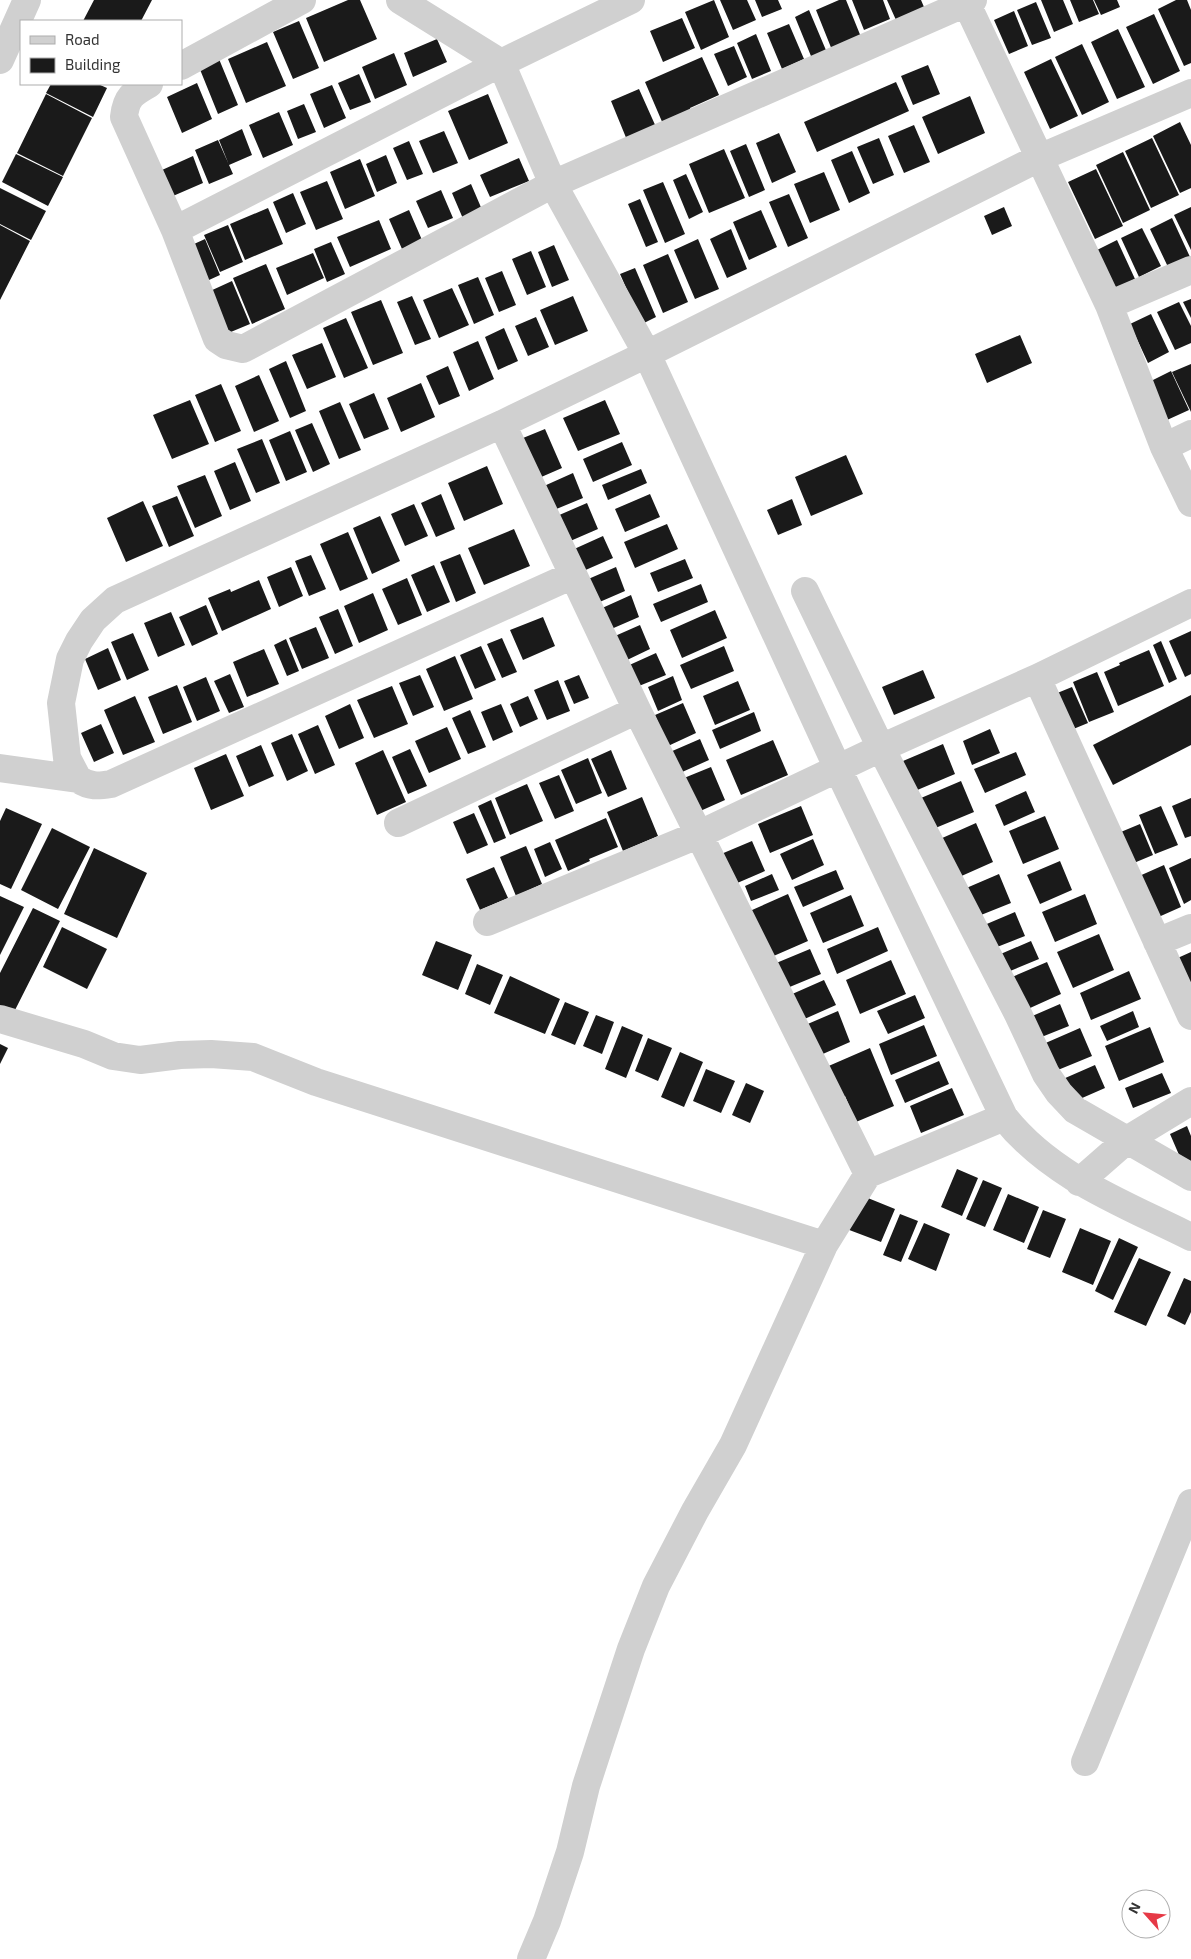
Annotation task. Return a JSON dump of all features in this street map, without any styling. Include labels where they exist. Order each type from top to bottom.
[{"type":"street","points":[[0,60],[27,0]]},
{"type":"street","points":[[182,65],[302,0]]},
{"type":"street","points":[[400,0],[501,63],[553,184],[647,354],[838,769],[1004,1118],[1027,1143],[1079,1182],[1191,1237]]},
{"type":"street","points":[[175,230],[501,63],[631,0]]},
{"type":"street","points":[[147,85],[133,93],[125,105],[124,117],[175,230],[217,339],[226,345],[243,349],[553,184],[968,1],[1039,158],[1109,304],[1164,447],[1191,503]]},
{"type":"street","points":[[78,779],[67,758],[61,704],[70,659],[93,620],[114,600],[502,424],[647,354],[1039,158],[1191,93]]},
{"type":"street","points":[[1109,304],[1191,270]]},
{"type":"street","points":[[502,424],[637,710],[868,1174]]},
{"type":"street","points":[[1164,447],[1191,434]]},
{"type":"street","points":[[0,768],[78,779],[96,786],[111,784],[573,575]]},
{"type":"street","points":[[805,591],[880,748],[1013,1005],[1046,1074],[1074,1110],[1191,1177]]},
{"type":"street","points":[[486,922],[700,834],[880,748],[1037,678],[1191,603]]},
{"type":"street","points":[[1037,678],[1191,1016]]},
{"type":"street","points":[[398,822],[637,710]]},
{"type":"street","points":[[1157,942],[1191,928]]},
{"type":"street","points":[[0,1019],[76,1041],[113,1056],[140,1060],[196,1055],[253,1057],[316,1082],[824,1245]]},
{"type":"street","points":[[1079,1182],[1127,1140],[1191,1101]]},
{"type":"street","points":[[530,1959],[546,1921],[570,1852],[586,1786],[631,1650],[656,1586],[732,1445],[824,1245],[868,1174],[1004,1118]]},
{"type":"street","points":[[1085,1762],[1191,1503]]},
{"type":"building","points":[[94,0],[152,0],[142,20],[84,20]]},
{"type":"building","points":[[348,0],[360,0],[377,39],[324,62],[306,18]]},
{"type":"building","points":[[714,0],[729,37],[701,50],[685,12]]},
{"type":"building","points":[[720,0],[747,0],[756,20],[733,30]]},
{"type":"building","points":[[755,0],[778,0],[782,9],[762,17]]},
{"type":"building","points":[[839,0],[846,0],[861,37],[832,50],[816,10]]},
{"type":"building","points":[[852,0],[883,0],[890,19],[864,30]]},
{"type":"building","points":[[887,0],[921,0],[924,7],[896,20]]},
{"type":"building","points":[[1041,0],[1063,0],[1073,24],[1054,32]]},
{"type":"building","points":[[1070,0],[1093,0],[1099,14],[1079,22]]},
{"type":"building","points":[[1094,0],[1117,0],[1120,7],[1101,15]]},
{"type":"building","points":[[1176,0],[1187,0],[1191,10],[1191,63],[1184,66],[1158,9]]},
{"type":"building","points":[[1036,2],[1051,38],[1032,45],[1017,10]]},
{"type":"building","points":[[809,10],[828,55],[813,61],[795,17]]},
{"type":"building","points":[[1014,11],[1028,46],[1009,54],[994,20]]},
{"type":"building","points":[[1154,14],[1180,71],[1153,84],[1126,27]]},
{"type":"building","points":[[682,18],[695,48],[663,62],[650,31]]},
{"type":"building","points":[[299,21],[319,68],[293,79],[273,32]]},
{"type":"building","points":[[789,24],[804,59],[782,69],[767,33]]},
{"type":"building","points":[[1118,29],[1145,87],[1117,99],[1091,42]]},
{"type":"building","points":[[756,34],[771,71],[752,79],[737,43]]},
{"type":"building","points":[[437,39],[447,62],[413,77],[404,53]]},
{"type":"building","points":[[267,42],[286,86],[246,103],[228,59]]},
{"type":"building","points":[[1082,44],[1109,102],[1082,115],[1055,57]]},
{"type":"building","points":[[734,46],[747,77],[728,86],[714,54]]},
{"type":"building","points":[[394,53],[407,85],[375,99],[362,67]]},
{"type":"building","points":[[702,57],[719,95],[690,108],[691,112],[663,124],[645,82]]},
{"type":"building","points":[[219,59],[238,105],[218,114],[199,67]]},
{"type":"building","points":[[1051,59],[1078,116],[1050,129],[1024,72]]},
{"type":"building","points":[[928,65],[940,94],[913,105],[901,76]]},
{"type":"building","points":[[359,74],[371,102],[350,110],[338,83]]},
{"type":"building","points":[[896,82],[909,111],[817,152],[804,122]]},
{"type":"building","points":[[197,83],[212,119],[182,133],[167,97]]},
{"type":"building","points":[[50,85],[100,85],[107,88],[93,117],[46,93]]},
{"type":"building","points":[[332,85],[346,118],[324,128],[310,94]]},
{"type":"building","points":[[639,89],[656,127],[627,140],[611,101]]},
{"type":"building","points":[[46,94],[92,118],[63,176],[17,153]]},
{"type":"building","points":[[488,94],[508,143],[469,160],[448,111]]},
{"type":"building","points":[[970,96],[985,133],[938,154],[922,117]]},
{"type":"building","points":[[304,104],[316,132],[298,139],[287,111]]},
{"type":"building","points":[[279,112],[293,145],[263,158],[249,125]]},
{"type":"building","points":[[1180,122],[1191,145],[1191,188],[1180,193],[1153,136]]},
{"type":"building","points":[[914,125],[930,162],[904,173],[888,136]]},
{"type":"building","points":[[242,129],[252,155],[229,165],[219,140]]},
{"type":"building","points":[[444,131],[458,163],[433,173],[419,141]]},
{"type":"building","points":[[779,133],[796,172],[772,183],[756,143]]},
{"type":"building","points":[[879,138],[894,175],[873,184],[857,147]]},
{"type":"building","points":[[1152,138],[1179,195],[1151,208],[1125,151]]},
{"type":"building","points":[[218,140],[233,174],[209,184],[195,150]]},
{"type":"building","points":[[409,141],[423,174],[407,180],[393,148]]},
{"type":"building","points":[[746,144],[765,190],[749,197],[730,151]]},
{"type":"building","points":[[724,149],[745,198],[709,213],[689,164]]},
{"type":"building","points":[[852,151],[870,193],[849,203],[831,160]]},
{"type":"building","points":[[1123,152],[1150,210],[1123,223],[1096,165]]},
{"type":"building","points":[[16,154],[63,177],[48,206],[2,182]]},
{"type":"building","points":[[386,155],[397,183],[377,192],[366,164]]},
{"type":"building","points":[[193,156],[203,183],[173,196],[162,170]]},
{"type":"building","points":[[519,158],[529,181],[490,197],[480,175]]},
{"type":"building","points":[[360,159],[375,196],[345,209],[330,172]]},
{"type":"building","points":[[1096,169],[1123,226],[1095,239],[1068,182]]},
{"type":"building","points":[[824,172],[840,210],[810,223],[794,184]]},
{"type":"building","points":[[686,174],[703,212],[689,219],[673,180]]},
{"type":"building","points":[[327,181],[343,219],[316,230],[300,192]]},
{"type":"building","points":[[663,182],[685,234],[665,243],[643,190]]},
{"type":"building","points":[[471,184],[483,212],[464,221],[452,193]]},
{"type":"building","points":[[0,188],[46,211],[31,240],[0,224]]},
{"type":"building","points":[[441,190],[453,218],[428,228],[416,201]]},
{"type":"building","points":[[293,193],[306,224],[286,233],[273,202]]},
{"type":"building","points":[[789,194],[808,238],[788,247],[769,202]]},
{"type":"building","points":[[640,199],[658,242],[646,247],[628,204]]},
{"type":"building","points":[[1004,207],[1012,226],[992,235],[984,216]]},
{"type":"building","points":[[1191,207],[1191,250],[1174,215]]},
{"type":"building","points":[[268,208],[283,244],[245,260],[230,224]]},
{"type":"building","points":[[409,210],[422,240],[402,249],[389,219]]},
{"type":"building","points":[[761,210],[777,247],[749,260],[733,222]]},
{"type":"building","points":[[1172,218],[1190,257],[1168,267],[1150,229]]},
{"type":"building","points":[[379,220],[391,249],[350,267],[337,237]]},
{"type":"building","points":[[0,225],[30,241],[0,300]]},
{"type":"building","points":[[228,225],[243,262],[220,272],[204,235]]},
{"type":"building","points":[[1142,228],[1161,266],[1139,277],[1121,238]]},
{"type":"building","points":[[731,229],[747,269],[727,278],[710,239]]},
{"type":"building","points":[[205,239],[220,275],[198,285],[183,249]]},
{"type":"building","points":[[698,239],[719,289],[695,299],[674,250]]},
{"type":"building","points":[[1117,240],[1135,279],[1114,289],[1095,251]]},
{"type":"building","points":[[331,242],[345,274],[327,282],[314,249]]},
{"type":"building","points":[[554,245],[569,280],[552,287],[538,252]]},
{"type":"building","points":[[531,251],[546,287],[527,295],[512,259]]},
{"type":"building","points":[[313,253],[324,278],[287,295],[276,268]]},
{"type":"building","points":[[668,254],[688,302],[663,313],[643,265]]},
{"type":"building","points":[[266,264],[285,309],[252,324],[233,278]]},
{"type":"building","points":[[635,268],[656,317],[642,324],[620,274]]},
{"type":"building","points":[[502,271],[516,305],[499,312],[485,278]]},
{"type":"building","points":[[478,277],[494,315],[474,324],[458,285]]},
{"type":"building","points":[[232,281],[250,324],[226,334],[208,292]]},
{"type":"building","points":[[452,288],[469,325],[439,338],[423,300]]},
{"type":"building","points":[[412,296],[431,339],[415,345],[397,302]]},
{"type":"building","points":[[573,296],[588,331],[555,345],[540,310]]},
{"type":"building","points":[[1191,299],[1191,318],[1183,302]]},
{"type":"building","points":[[381,300],[403,353],[373,365],[351,312]]},
{"type":"building","points":[[1179,302],[1191,326],[1191,343],[1175,350],[1157,312]]},
{"type":"building","points":[[1151,314],[1169,352],[1148,363],[1130,324]]},
{"type":"building","points":[[536,317],[549,347],[528,356],[515,326]]},
{"type":"building","points":[[346,318],[368,368],[344,378],[323,328]]},
{"type":"building","points":[[504,328],[518,361],[498,370],[485,337]]},
{"type":"building","points":[[1020,335],[1032,363],[987,383],[975,354]]},
{"type":"building","points":[[478,341],[494,379],[469,391],[453,352]]},
{"type":"building","points":[[322,343],[336,377],[307,389],[292,355]]},
{"type":"building","points":[[286,361],[306,411],[290,418],[269,369]]},
{"type":"building","points":[[1191,364],[1191,412],[1172,372]]},
{"type":"building","points":[[448,366],[460,396],[439,405],[426,376]]},
{"type":"building","points":[[1171,371],[1189,410],[1167,420],[1149,382]]},
{"type":"building","points":[[259,375],[279,421],[254,432],[235,386]]},
{"type":"building","points":[[421,383],[435,417],[401,432],[387,398]]},
{"type":"building","points":[[221,384],[241,431],[215,442],[195,395]]},
{"type":"building","points":[[374,393],[389,429],[364,439],[349,404]]},
{"type":"building","points":[[190,400],[209,444],[172,459],[153,415]]},
{"type":"building","points":[[605,400],[620,434],[578,451],[563,418]]},
{"type":"building","points":[[340,402],[361,450],[339,459],[319,411]]},
{"type":"building","points":[[312,423],[330,464],[313,472],[295,430]]},
{"type":"building","points":[[545,429],[562,468],[539,478],[523,438]]},
{"type":"building","points":[[290,431],[307,472],[286,481],[269,440]]},
{"type":"building","points":[[262,439],[280,483],[256,493],[237,449]]},
{"type":"building","points":[[622,442],[632,465],[593,482],[583,459]]},
{"type":"building","points":[[846,455],[863,494],[811,516],[795,477]]},
{"type":"building","points":[[235,462],[251,501],[230,510],[214,471]]},
{"type":"building","points":[[487,466],[503,504],[464,521],[448,483]]},
{"type":"building","points":[[641,469],[647,483],[608,500],[602,485]]},
{"type":"building","points":[[573,473],[583,498],[554,510],[544,486]]},
{"type":"building","points":[[205,475],[222,516],[195,528],[177,486]]},
{"type":"building","points":[[441,494],[455,529],[436,537],[421,503]]},
{"type":"building","points":[[650,494],[660,517],[625,532],[615,509]]},
{"type":"building","points":[[177,496],[194,536],[169,547],[152,506]]},
{"type":"building","points":[[792,499],[802,525],[778,535],[767,510]]},
{"type":"building","points":[[143,501],[163,546],[126,562],[107,518]]},
{"type":"building","points":[[587,503],[598,529],[568,542],[557,516]]},
{"type":"building","points":[[414,504],[428,536],[405,546],[391,514]]},
{"type":"building","points":[[380,516],[400,561],[372,574],[353,528]]},
{"type":"building","points":[[667,524],[678,549],[635,568],[624,542]]},
{"type":"building","points":[[514,529],[530,566],[484,585],[468,548]]},
{"type":"building","points":[[348,532],[368,579],[340,591],[320,544]]},
{"type":"building","points":[[603,536],[613,558],[581,572],[572,550]]},
{"type":"building","points":[[460,554],[476,593],[456,602],[440,562]]},
{"type":"building","points":[[311,555],[326,589],[309,596],[295,561]]},
{"type":"building","points":[[685,559],[693,578],[658,592],[650,573]]},
{"type":"building","points":[[434,565],[450,602],[427,612],[411,575]]},
{"type":"building","points":[[291,567],[303,596],[279,607],[267,577]]},
{"type":"building","points":[[616,567],[625,591],[595,604],[586,580]]},
{"type":"building","points":[[407,578],[422,615],[398,625],[382,589]]},
{"type":"building","points":[[259,580],[271,609],[222,631],[208,598],[230,589],[231,592]]},
{"type":"building","points":[[701,584],[708,602],[661,622],[653,604]]},
{"type":"building","points":[[373,593],[388,630],[359,643],[344,606]]},
{"type":"building","points":[[631,595],[639,617],[609,630],[600,609]]},
{"type":"building","points":[[206,605],[218,634],[192,646],[179,617]]},
{"type":"building","points":[[338,609],[353,646],[335,654],[319,617]]},
{"type":"building","points":[[715,610],[727,638],[682,658],[670,630]]},
{"type":"building","points":[[171,612],[185,645],[158,657],[144,623]]},
{"type":"building","points":[[543,617],[555,646],[523,660],[510,630]]},
{"type":"building","points":[[640,625],[650,649],[625,661],[615,636]]},
{"type":"building","points":[[316,627],[329,658],[302,669],[289,638]]},
{"type":"building","points":[[1191,631],[1191,674],[1185,677],[1169,641]]},
{"type":"building","points":[[133,633],[149,670],[127,680],[111,642]]},
{"type":"building","points":[[502,638],[517,672],[502,678],[487,644]]},
{"type":"building","points":[[286,639],[299,671],[287,676],[274,645]]},
{"type":"building","points":[[1161,641],[1177,679],[1169,683],[1153,645]]},
{"type":"building","points":[[481,646],[496,680],[475,689],[460,655]]},
{"type":"building","points":[[724,646],[734,671],[691,689],[680,665]]},
{"type":"building","points":[[108,648],[121,680],[98,690],[85,659]]},
{"type":"building","points":[[264,649],[279,684],[247,697],[233,662]]},
{"type":"building","points":[[1149,650],[1164,686],[1118,706],[1104,672]]},
{"type":"building","points":[[656,653],[666,675],[634,688],[625,667]]},
{"type":"building","points":[[455,656],[473,699],[444,711],[426,669]]},
{"type":"building","points":[[923,670],[935,698],[894,715],[882,687]]},
{"type":"building","points":[[1097,672],[1114,712],[1089,722],[1073,682]]},
{"type":"building","points":[[230,674],[244,707],[229,713],[214,681]]},
{"type":"building","points":[[420,675],[434,707],[413,716],[399,683]]},
{"type":"building","points":[[579,675],[589,698],[574,704],[564,681]]},
{"type":"building","points":[[673,676],[682,700],[658,711],[648,687]]},
{"type":"building","points":[[206,677],[220,711],[197,721],[183,687]]},
{"type":"building","points":[[558,680],[570,711],[547,720],[534,690]]},
{"type":"building","points":[[738,681],[750,710],[715,725],[703,696]]},
{"type":"building","points":[[177,685],[192,722],[163,734],[148,697]]},
{"type":"building","points":[[392,686],[408,724],[374,738],[357,700]]},
{"type":"building","points":[[1072,687],[1088,723],[1066,732],[1050,696]]},
{"type":"building","points":[[1191,695],[1191,745],[1113,785],[1093,745]]},
{"type":"building","points":[[135,696],[155,742],[123,755],[104,710]]},
{"type":"building","points":[[528,696],[538,719],[520,727],[510,704]]},
{"type":"building","points":[[683,703],[696,733],[668,746],[655,715]]},
{"type":"building","points":[[350,704],[364,738],[339,749],[325,716]]},
{"type":"building","points":[[501,704],[513,732],[493,741],[481,712]]},
{"type":"building","points":[[470,710],[486,747],[468,754],[452,718]]},
{"type":"building","points":[[754,712],[761,731],[720,749],[712,730]]},
{"type":"building","points":[[101,724],[114,753],[94,762],[81,733]]},
{"type":"building","points":[[318,725],[335,765],[315,774],[298,734]]},
{"type":"building","points":[[447,727],[461,759],[429,773],[415,741]]},
{"type":"building","points":[[990,729],[1000,753],[972,765],[963,741]]},
{"type":"building","points":[[292,734],[308,771],[287,781],[271,743]]},
{"type":"building","points":[[700,739],[709,760],[680,773],[670,752]]},
{"type":"building","points":[[773,740],[788,775],[741,795],[726,760]]},
{"type":"building","points":[[943,744],[955,774],[915,791],[903,761]]},
{"type":"building","points":[[261,745],[274,776],[249,787],[236,756]]},
{"type":"building","points":[[410,749],[427,786],[408,794],[392,757]]},
{"type":"building","points":[[383,750],[406,802],[377,815],[355,763]]},
{"type":"building","points":[[611,750],[627,789],[608,797],[591,759]]},
{"type":"building","points":[[1016,752],[1026,775],[985,793],[974,769]]},
{"type":"building","points":[[226,754],[244,796],[211,810],[194,768]]},
{"type":"building","points":[[588,758],[602,793],[576,804],[561,770]]},
{"type":"building","points":[[711,767],[725,800],[698,812],[684,778]]},
{"type":"building","points":[[559,775],[574,811],[555,819],[539,783]]},
{"type":"building","points":[[961,781],[974,812],[933,829],[921,798]]},
{"type":"building","points":[[527,784],[543,821],[510,835],[495,798]]},
{"type":"building","points":[[1026,791],[1035,812],[1004,826],[995,805]]},
{"type":"building","points":[[642,797],[658,836],[623,851],[607,812]]},
{"type":"building","points":[[1191,798],[1191,836],[1185,838],[1172,806]]},
{"type":"building","points":[[491,800],[506,838],[494,843],[478,806]]},
{"type":"building","points":[[801,806],[813,835],[770,853],[758,824]]},
{"type":"building","points":[[1161,806],[1178,845],[1155,854],[1139,815]]},
{"type":"building","points":[[6,808],[42,824],[11,889],[0,884],[0,821]]},
{"type":"building","points":[[474,813],[488,845],[467,854],[453,822]]},
{"type":"building","points":[[1045,816],[1059,849],[1023,864],[1009,831]]},
{"type":"building","points":[[606,818],[618,847],[589,859],[590,861],[568,871],[555,840]]},
{"type":"building","points":[[976,823],[993,862],[957,878],[940,839]]},
{"type":"building","points":[[1140,824],[1153,855],[1129,865],[1116,834]]},
{"type":"building","points":[[52,828],[90,847],[58,909],[21,890]]},
{"type":"building","points":[[813,839],[824,865],[792,880],[780,854]]},
{"type":"building","points":[[752,841],[765,871],[728,887],[714,857]]},
{"type":"building","points":[[550,842],[562,869],[545,877],[534,849]]},
{"type":"building","points":[[526,846],[542,884],[516,896],[500,857]]},
{"type":"building","points":[[94,848],[147,873],[117,938],[64,914]]},
{"type":"building","points":[[1191,858],[1191,900],[1184,904],[1169,868]]},
{"type":"building","points":[[1060,861],[1072,890],[1040,904],[1027,875]]},
{"type":"building","points":[[1164,865],[1181,907],[1154,919],[1137,877]]},
{"type":"building","points":[[494,867],[508,898],[480,910],[466,879]]},
{"type":"building","points":[[836,870],[844,889],[803,907],[794,887]]},
{"type":"building","points":[[772,874],[779,890],[751,901],[745,886]]},
{"type":"building","points":[[999,874],[1011,903],[976,917],[964,889]]},
{"type":"building","points":[[788,894],[808,941],[769,958],[743,914]]},
{"type":"building","points":[[1085,894],[1097,924],[1055,942],[1042,912]]},
{"type":"building","points":[[851,895],[864,926],[823,943],[810,913]]},
{"type":"building","points":[[0,896],[24,907],[0,955]]},
{"type":"building","points":[[33,908],[60,921],[11,1018],[0,1012],[0,973]]},
{"type":"building","points":[[1015,912],[1025,936],[992,949],[982,926]]},
{"type":"building","points":[[62,927],[107,949],[87,989],[43,967]]},
{"type":"building","points":[[878,927],[888,951],[837,974],[827,949]]},
{"type":"building","points":[[1099,934],[1114,970],[1073,988],[1057,952]]},
{"type":"building","points":[[436,941],[472,955],[458,990],[422,975]]},
{"type":"building","points":[[1031,941],[1039,959],[1003,974],[996,956]]},
{"type":"building","points":[[810,949],[821,974],[780,991],[769,966]]},
{"type":"building","points":[[1191,952],[1191,997],[1171,961]]},
{"type":"building","points":[[891,960],[906,994],[860,1014],[846,980]]},
{"type":"building","points":[[1047,962],[1061,994],[1019,1013],[1005,980]]},
{"type":"building","points":[[477,964],[503,975],[490,1005],[465,994]]},
{"type":"building","points":[[1129,971],[1141,999],[1091,1020],[1080,993]]},
{"type":"building","points":[[510,976],[560,999],[545,1034],[494,1013]]},
{"type":"building","points":[[824,980],[836,1005],[800,1021],[790,995]]},
{"type":"building","points":[[915,995],[925,1018],[888,1034],[877,1011]]},
{"type":"building","points":[[565,1002],[589,1012],[575,1045],[551,1035]]},
{"type":"building","points":[[1060,1004],[1069,1026],[1039,1038],[1030,1017]]},
{"type":"building","points":[[838,1011],[850,1042],[816,1057],[803,1026]]},
{"type":"building","points":[[1133,1011],[1139,1027],[1107,1041],[1100,1026]]},
{"type":"building","points":[[596,1015],[614,1022],[602,1054],[583,1046]]},
{"type":"building","points":[[924,1025],[937,1056],[891,1075],[879,1044]]},
{"type":"building","points":[[622,1026],[643,1035],[626,1078],[605,1069]]},
{"type":"building","points":[[1150,1027],[1164,1062],[1119,1081],[1105,1046]]},
{"type":"building","points":[[1080,1028],[1092,1056],[1053,1072],[1041,1045]]},
{"type":"building","points":[[648,1038],[672,1048],[658,1081],[635,1071]]},
{"type":"building","points":[[0,1044],[8,1048],[0,1064]]},
{"type":"building","points":[[870,1048],[894,1106],[856,1122],[845,1096],[837,1100],[824,1068]]},
{"type":"building","points":[[680,1052],[703,1062],[684,1107],[661,1097]]},
{"type":"building","points":[[939,1061],[949,1084],[905,1103],[895,1080]]},
{"type":"building","points":[[1095,1065],[1105,1088],[1073,1102],[1063,1079]]},
{"type":"building","points":[[706,1069],[735,1081],[721,1113],[693,1101]]},
{"type":"building","points":[[1162,1073],[1171,1093],[1133,1108],[1125,1088]]},
{"type":"building","points":[[746,1083],[764,1091],[750,1123],[732,1115]]},
{"type":"building","points":[[952,1088],[964,1115],[921,1133],[910,1106]]},
{"type":"building","points":[[1187,1126],[1191,1136],[1191,1169],[1186,1171],[1170,1134]]},
{"type":"building","points":[[957,1169],[978,1178],[962,1216],[941,1207]]},
{"type":"building","points":[[983,1180],[1002,1188],[985,1227],[966,1219]]},
{"type":"building","points":[[858,1194],[895,1209],[881,1242],[844,1228]]},
{"type":"building","points":[[1008,1194],[1039,1207],[1024,1243],[993,1230]]},
{"type":"building","points":[[1043,1210],[1066,1219],[1050,1258],[1027,1249]]},
{"type":"building","points":[[900,1214],[918,1221],[901,1262],[883,1255]]},
{"type":"building","points":[[924,1223],[950,1234],[936,1271],[908,1259]]},
{"type":"building","points":[[1080,1228],[1111,1241],[1093,1285],[1062,1272]]},
{"type":"building","points":[[1119,1238],[1138,1247],[1113,1300],[1095,1291]]},
{"type":"building","points":[[1139,1258],[1171,1272],[1146,1326],[1114,1312]]},
{"type":"building","points":[[1184,1278],[1191,1281],[1191,1312],[1185,1325],[1167,1316]]}]
